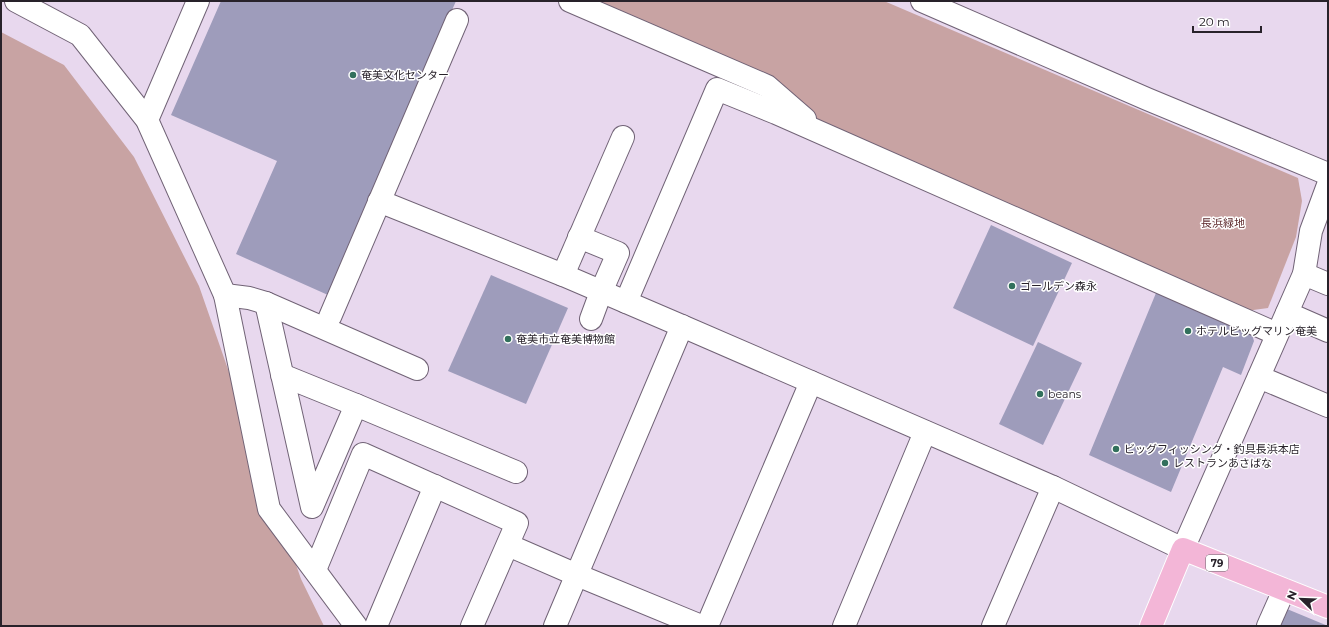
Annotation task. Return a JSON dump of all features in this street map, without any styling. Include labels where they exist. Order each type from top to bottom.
[{"type":"main road","name":"79","points":[[1182,549],[1328,607]]},
{"type":"main road","points":[[1151,626],[1182,549]]},
{"type":"street","points":[[16,1],[80,35],[147,120],[225,295],[269,509],[356,626]]},
{"type":"street","points":[[147,120],[198,1]]},
{"type":"street","points":[[570,1],[767,86],[822,134]]},
{"type":"street","points":[[922,1],[1147,99],[1328,174]]},
{"type":"street","points":[[330,316],[457,20]]},
{"type":"street","points":[[626,302],[717,89],[1278,334]]},
{"type":"street","points":[[563,275],[622,137]]},
{"type":"street","points":[[379,201],[563,275],[682,326],[1053,488],[1182,549],[1304,274],[1311,231],[1328,185]]},
{"type":"street","points":[[579,237],[618,253],[591,319]]},
{"type":"street","points":[[1304,274],[1328,284]]},
{"type":"street","points":[[225,295],[249,298],[266,303],[417,369]]},
{"type":"street","points":[[266,303],[312,507],[356,405]]},
{"type":"street","points":[[1287,313],[1328,331]]},
{"type":"street","points":[[555,626],[682,326]]},
{"type":"street","points":[[282,375],[516,472]]},
{"type":"street","points":[[1258,377],[1328,406]]},
{"type":"street","points":[[707,626],[811,382]]},
{"type":"street","points":[[844,626],[925,432]]},
{"type":"street","points":[[315,570],[363,454],[517,523],[472,626]]},
{"type":"street","points":[[376,626],[434,486]]},
{"type":"street","points":[[993,626],[1053,488]]},
{"type":"street","points":[[508,545],[701,626]]},
{"type":"street","points":[[1268,626],[1284,590]]},
{"type":"green space","name":"長浜緑地","points":[[594,1],[884,1],[1298,178],[1302,201],[1296,237],[1268,308],[1246,311],[827,129]]},
{"type":"green space","points":[[1,32],[64,65],[134,157],[199,286],[301,579],[324,626],[1,626]]},
{"type":"building","points":[[221,1],[456,1],[328,295],[236,254],[277,161],[171,115]]},
{"type":"building","name":"ゴールデン森永","points":[[991,225],[1072,263],[1033,346],[953,308]]},
{"type":"building","name":"奄美市立奄美博物館","points":[[491,275],[568,308],[526,404],[448,371]]},
{"type":"building","points":[[1156,293],[1251,331],[1254,341],[1241,375],[1223,367],[1171,492],[1089,455]]},
{"type":"building","name":"beans","points":[[1038,342],[1082,363],[1043,445],[999,424]]},
{"type":"building","points":[[1287,609],[1328,626],[1280,626]]},
{"type":"place","name":"奄美文化センター","points":[[353,75]]},
{"type":"place","name":"ゴールデン森永","points":[[1012,286]]},
{"type":"place","name":"ホテルビッグマリン奄美","points":[[1188,331]]},
{"type":"place","name":"奄美市立奄美博物館","points":[[508,339]]},
{"type":"place","name":"beans","points":[[1040,394]]},
{"type":"place","name":"ビッグフィッシング・釣具長浜本店","points":[[1116,449]]},
{"type":"place","name":"レストランあさばな","points":[[1165,463]]}]
